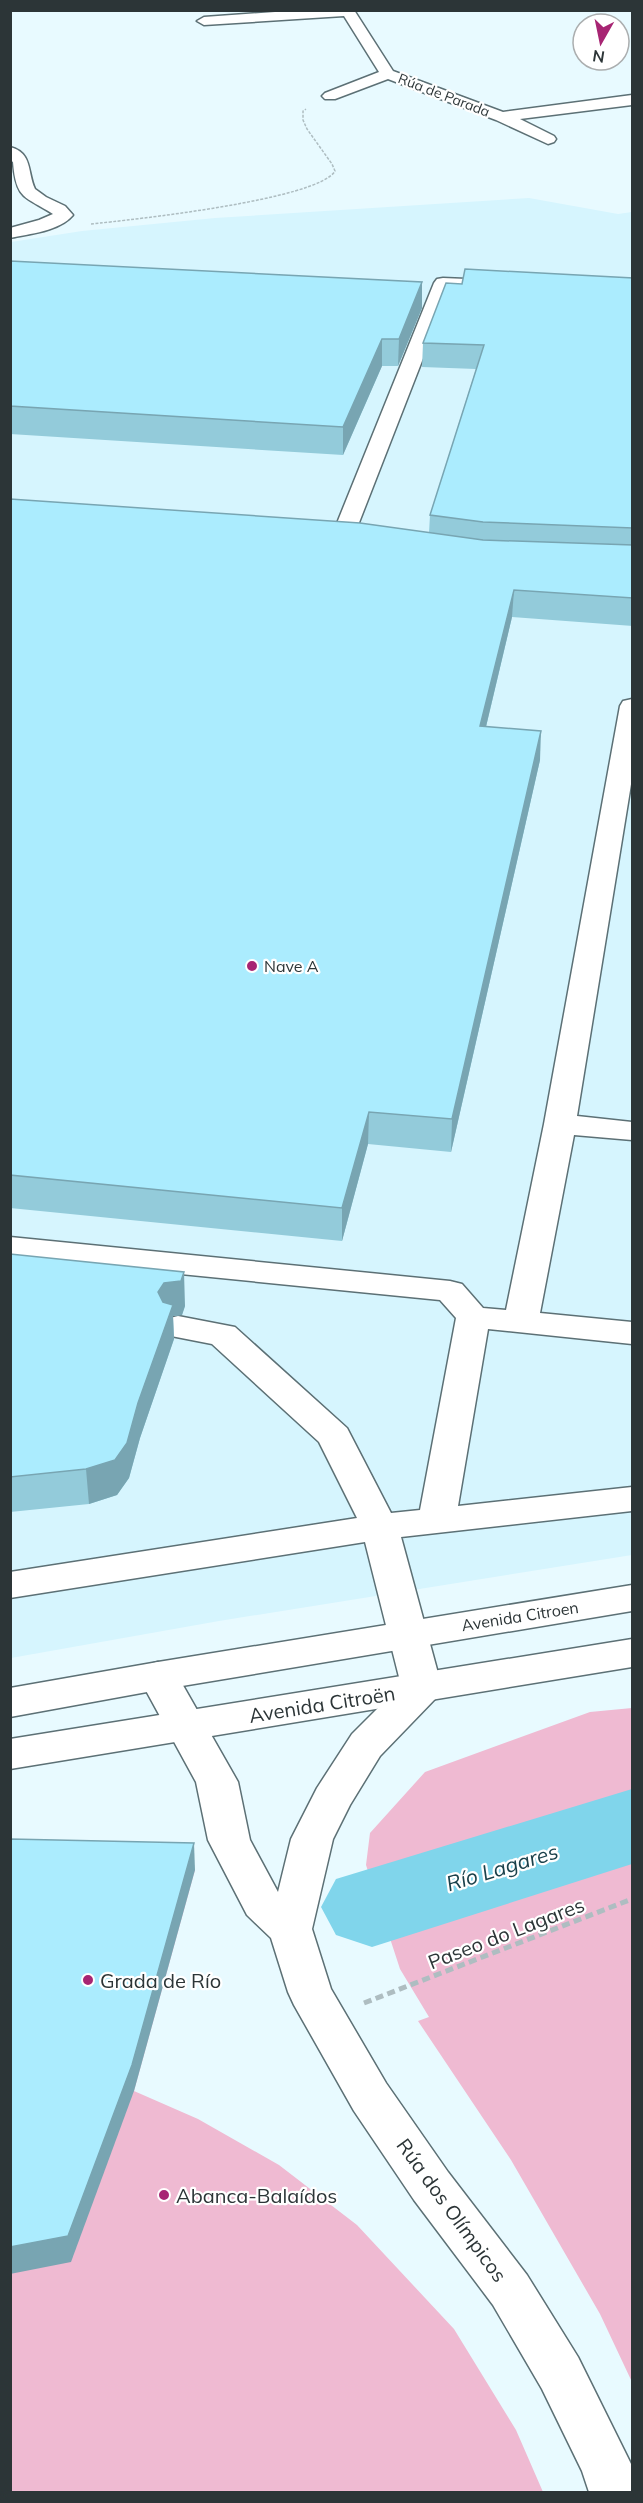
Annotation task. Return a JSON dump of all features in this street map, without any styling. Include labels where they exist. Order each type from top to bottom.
[{"type":"street","name":"Rúa de Parada","points":[[204,21],[347,11],[388,74],[502,117],[548,138]]},
{"type":"street","points":[[330,96],[388,74]]},
{"type":"street","name":"Rúa de Parada","points":[[502,117],[550,110],[586,108],[633,100]]},
{"type":"street","points":[[10,152],[21,160],[24,186],[34,199],[59,209],[64,215],[45,224],[10,233]]},
{"type":"street","points":[[342,538],[443,283],[514,287]]},
{"type":"street","points":[[412,300],[436,302]]},
{"type":"street","points":[[319,537],[366,542]]},
{"type":"street","points":[[521,1322],[560,1124],[633,706]]},
{"type":"street","points":[[560,1124],[633,1131]]},
{"type":"street","points":[[10,1247],[450,1291],[473,1317],[633,1333]]},
{"type":"street","points":[[438,1521],[473,1317]]},
{"type":"street","points":[[158,1676],[217,1782],[229,1840],[262,1904],[290,1929],[312,1839],[332,1799],[366,1745],[422,1688],[380,1527],[334,1436],[224,1335],[178,1327]]},
{"type":"street","points":[[10,1585],[380,1527],[633,1499]]},
{"type":"street","name":"Avenida Citroen","points":[[408,1633],[633,1598]]},
{"type":"street","points":[[10,1703],[408,1633]]},
{"type":"street","name":"Avenida Citroën","points":[[10,1754],[633,1653]]},
{"type":"street","name":"Rúa dos Olímpicos","points":[[290,1929],[310,1992],[370,2097],[431,2186],[516,2299],[560,2373],[606,2466],[615,2493]]},
{"type":"path","points":[[85,226],[103,221],[205,211],[290,191],[318,183],[332,176],[335,171],[332,164],[307,129],[303,111],[330,96]]},
{"type":"path","name":"Paseo do Lagares","points":[[390,1993],[633,1899]]},
{"type":"shaded area","points":[[529,198],[618,214],[632,212],[632,1555],[219,1621],[11,1658],[11,242],[82,231],[215,218]]},
{"type":"shaded area","points":[[632,1708],[632,2382],[600,2314],[511,2160],[418,2021],[429,2017],[400,1969],[366,1865],[370,1833],[425,1772],[590,1712]]},
{"type":"shaded area","name":"Abanca-Balaídos","points":[[11,1865],[195,1870],[134,2091],[198,2119],[279,2165],[357,2225],[454,2329],[516,2430],[543,2492],[11,2492]]},
{"type":"building","points":[[10,261],[422,282],[399,339],[382,339],[343,427],[10,406]]},
{"type":"building","points":[[465,269],[633,278],[633,528],[483,522],[430,515],[484,345],[423,343],[446,283],[462,284]]},
{"type":"building","name":"Nave A","points":[[10,499],[360,523],[483,540],[633,545],[633,598],[514,590],[480,726],[541,731],[452,1119],[369,1112],[342,1208],[10,1175]]},
{"type":"building","points":[[10,1254],[184,1272],[181,1281],[164,1283],[158,1292],[163,1302],[173,1305],[138,1403],[127,1443],[115,1460],[86,1469],[10,1477]]},
{"type":"building","name":"Grada de Río","points":[[10,1839],[194,1843],[132,2065],[68,2236],[10,2247]]},
{"type":"waterway","name":"Río Lagares","points":[[372,1907],[632,1827]]},
{"type":"place","name":"Nave A","points":[[252,966]]},
{"type":"place","name":"Grada de Río","points":[[88,1980]]},
{"type":"place","name":"Abanca-Balaídos","points":[[164,2195]]}]
